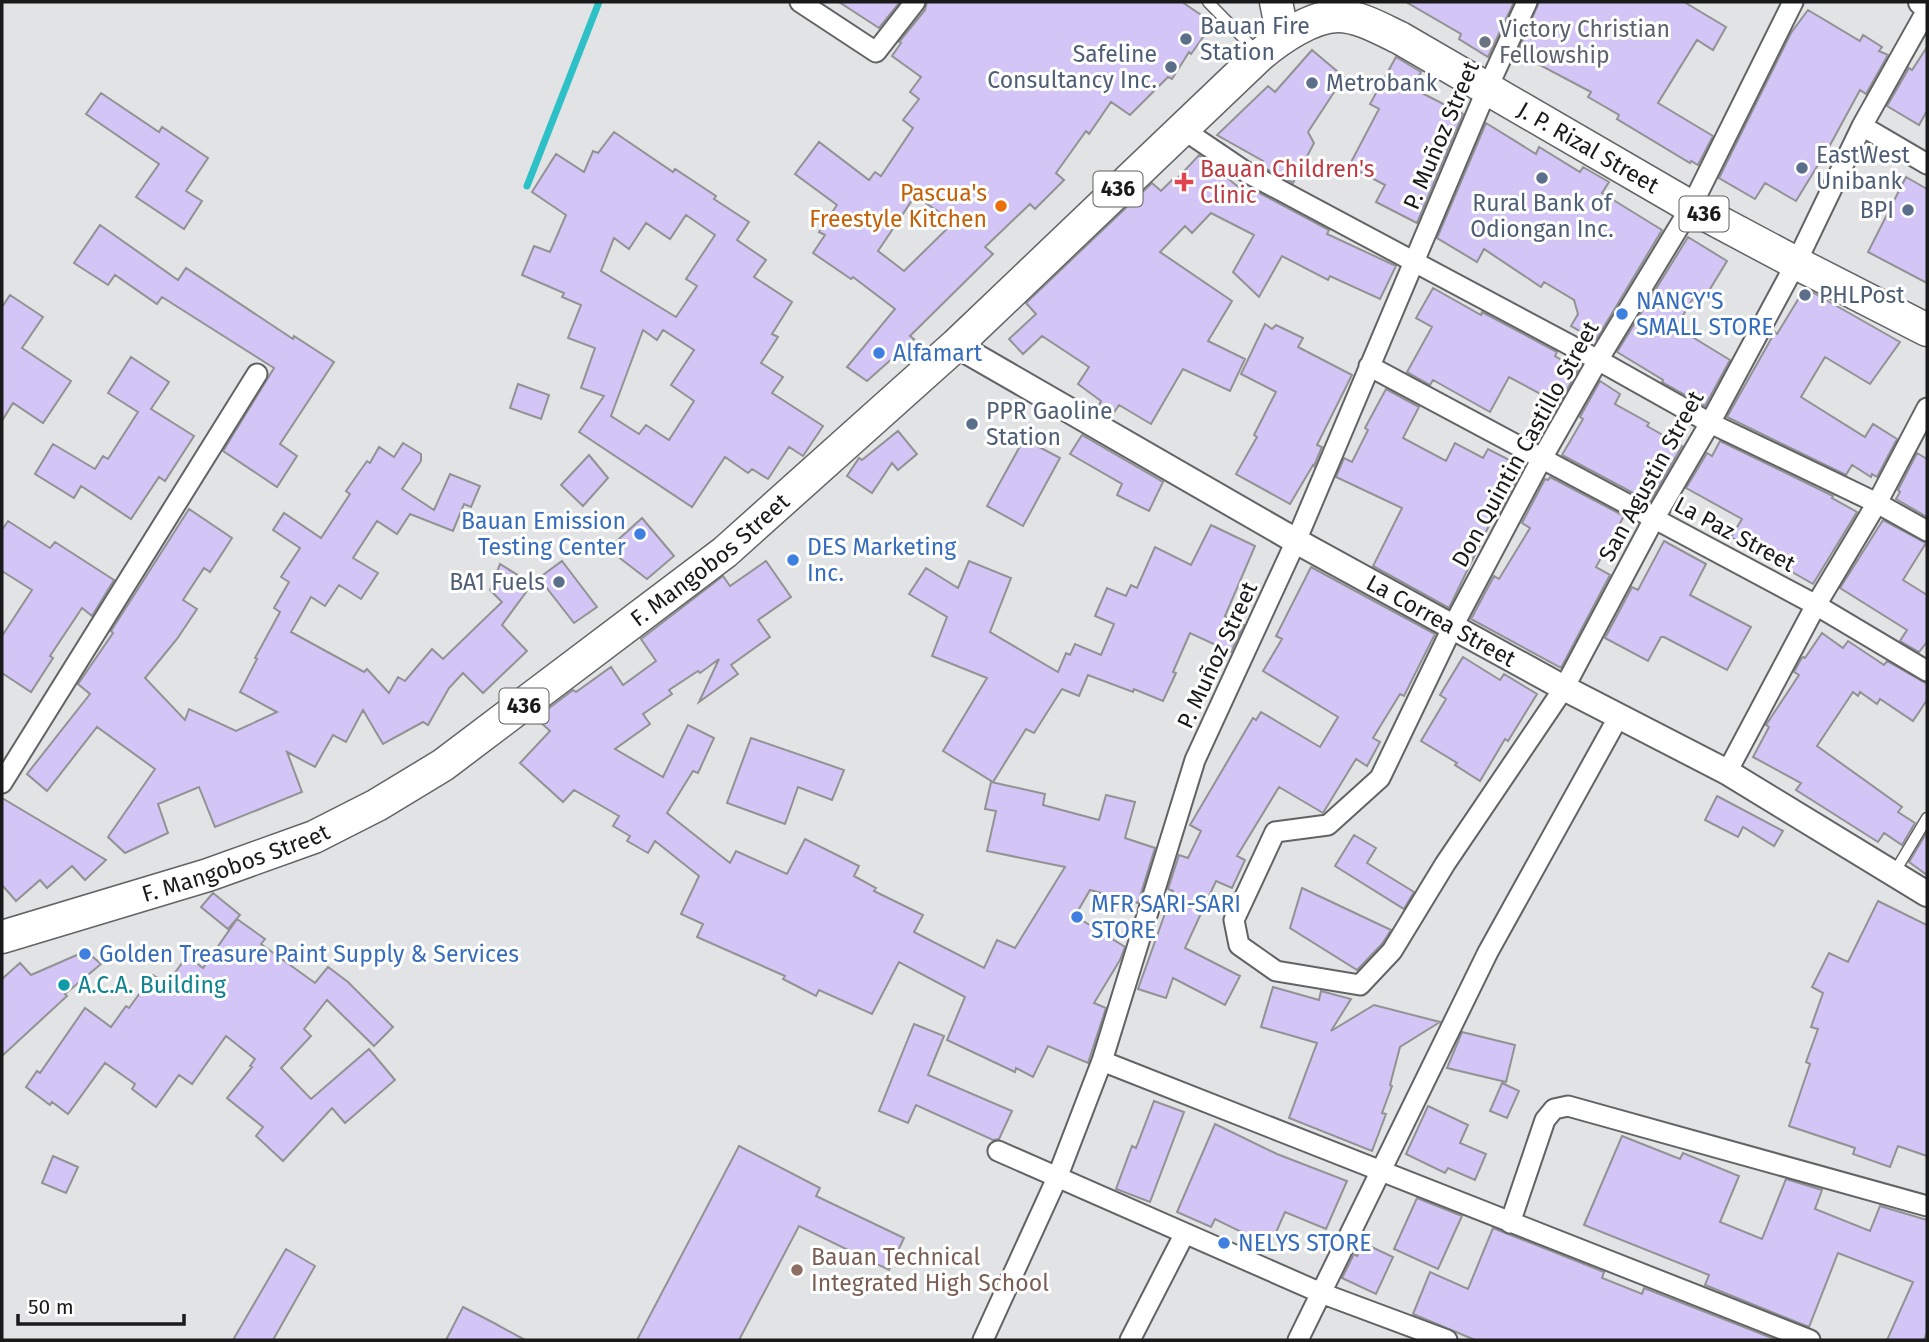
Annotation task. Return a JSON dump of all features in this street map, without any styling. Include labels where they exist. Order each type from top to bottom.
[{"type":"main road","points":[[1271,45],[1276,2]]},
{"type":"main road","name":"J. P. Rizal Street","points":[[1271,45],[1320,20],[1336,16],[1378,27],[1691,207],[1927,330]]},
{"type":"main road","name":"F. Mangobos Street","points":[[6,930],[208,875],[314,837],[377,805],[443,765],[726,552],[956,345],[1271,45]]},
{"type":"street","points":[[800,2],[876,52],[915,2]]},
{"type":"street","name":"P. Muñoz Street","points":[[983,1340],[1057,1178],[1102,1061],[1195,761],[1296,541],[1487,89],[1527,2]]},
{"type":"street","name":"Don Quintin Castillo Street","points":[[1328,825],[1380,778],[1453,626],[1541,460],[1691,207],[1793,2]]},
{"type":"street","points":[[1921,2],[1927,8]]},
{"type":"street","name":"San Agustin Street","points":[[1328,825],[1275,832],[1234,920],[1240,946],[1276,971],[1360,985],[1392,951],[1446,864],[1564,688],[1796,263],[1862,126],[1927,8]]},
{"type":"street","points":[[1862,126],[1927,163]]},
{"type":"street","points":[[1181,128],[1245,172],[1598,360],[1710,423],[1877,503],[1927,530]]},
{"type":"street","name":"La Correa Street","points":[[956,345],[1296,541],[1564,688],[1727,772],[1927,894]]},
{"type":"street","name":"La Paz Street","points":[[1369,366],[1816,605],[1927,671]]},
{"type":"street","points":[[2,783],[257,374]]},
{"type":"street","points":[[1727,772],[1816,605],[1877,503],[1927,408]]},
{"type":"street","points":[[1298,1340],[1488,951],[1619,716]]},
{"type":"street","points":[[1102,1061],[1810,1340]]},
{"type":"street","points":[[1510,1223],[1545,1120],[1554,1109],[1568,1106],[1927,1206]]},
{"type":"street","points":[[998,1151],[1321,1293],[1447,1340]]},
{"type":"street","points":[[1130,1340],[1184,1235]]},
{"type":"lane","points":[[1208,2],[1271,45]]},
{"type":"lane","points":[[1894,873],[1927,818]]},
{"type":"building","points":[[839,2],[900,2],[879,28]]},
{"type":"building","points":[[927,2],[1182,2],[1213,23],[1191,54],[1189,52],[1172,79],[1168,77],[1130,115],[1111,102],[1089,134],[1086,131],[1056,173],[1064,180],[1035,209],[1030,204],[985,247],[993,254],[910,336],[914,339],[867,381],[847,367],[895,309],[853,277],[851,279],[813,253],[825,235],[819,232],[837,205],[795,174],[819,142],[869,180],[875,172],[881,176],[913,128],[903,120],[919,99],[910,92],[921,77],[892,56],[901,43],[899,42],[925,10]],"holes":[[[915,196],[954,222],[904,271],[878,251]]]},
{"type":"building","points":[[1406,2],[1514,2],[1488,57],[1459,39],[1461,34]]},
{"type":"building","points":[[1539,2],[1684,2],[1726,27],[1713,50],[1697,40],[1658,103],[1713,136],[1698,165],[1691,161],[1690,163],[1617,119],[1619,115],[1588,97],[1591,92],[1517,53]]},
{"type":"building","points":[[1808,10],[1860,41],[1863,35],[1882,47],[1879,51],[1888,55],[1866,94],[1860,90],[1796,201],[1765,183],[1755,199],[1719,178],[1791,33]]},
{"type":"building","points":[[1927,47],[1927,111],[1919,125],[1887,106],[1909,68],[1912,70]]},
{"type":"building","points":[[1312,50],[1344,77],[1308,132],[1314,143],[1293,183],[1261,166],[1263,161],[1217,135],[1268,86],[1275,92]]},
{"type":"building","points":[[1396,57],[1421,72],[1412,88],[1463,114],[1417,223],[1376,202],[1385,185],[1349,166],[1379,109],[1370,104]]},
{"type":"building","points":[[101,93],[159,132],[162,127],[208,158],[186,191],[202,201],[184,229],[136,197],[159,164],[86,114]]},
{"type":"building","points":[[1486,123],[1536,154],[1539,147],[1580,172],[1583,167],[1609,182],[1602,193],[1662,230],[1596,340],[1571,326],[1578,314],[1574,300],[1544,282],[1541,287],[1484,249],[1477,262],[1437,238]]},
{"type":"building","points":[[614,132],[673,172],[675,169],[716,196],[714,199],[749,222],[737,240],[766,260],[754,277],[792,302],[772,334],[778,337],[761,363],[783,377],[772,393],[823,426],[803,456],[789,447],[768,479],[752,469],[748,473],[725,457],[692,507],[579,432],[604,396],[581,388],[595,348],[568,338],[581,305],[562,297],[564,293],[522,275],[534,246],[550,252],[566,215],[532,192],[556,154],[584,172],[593,151],[598,153]],"holes":[[[686,215],[715,235],[686,279],[697,286],[676,317],[601,271],[614,238],[629,249],[646,223],[670,239]],[[643,330],[657,340],[663,330],[694,350],[671,385],[694,401],[669,440],[646,425],[639,434],[611,416]]]},
{"type":"building","points":[[1199,155],[1247,194],[1250,188],[1329,230],[1327,234],[1396,266],[1380,299],[1330,276],[1328,280],[1282,256],[1259,297],[1233,272],[1254,235],[1211,213],[1192,233],[1185,226],[1160,252],[1232,301],[1208,341],[1245,359],[1230,391],[1183,369],[1151,424],[1119,405],[1111,417],[1097,409],[1101,401],[1078,384],[1089,367],[1042,336],[1023,354],[1009,339],[1036,314],[1026,303],[1152,183],[1161,191],[1172,180],[1174,182]]},
{"type":"building","name":"BPI","points":[[1906,177],[1927,189],[1927,283],[1868,252]]},
{"type":"building","points":[[100,225],[178,280],[186,268],[293,339],[294,336],[334,362],[280,444],[297,456],[277,487],[223,451],[274,368],[162,297],[157,304],[115,275],[108,285],[74,263]]},
{"type":"building","points":[[1688,237],[1727,261],[1704,299],[1696,294],[1676,327],[1730,360],[1705,406],[1617,352]]},
{"type":"building","points":[[1433,288],[1557,352],[1555,356],[1578,370],[1559,404],[1509,377],[1490,412],[1433,380],[1430,385],[1407,372],[1432,327],[1416,318]]},
{"type":"building","points":[[1805,288],[1900,342],[1870,384],[1825,357],[1801,397],[1865,437],[1873,424],[1897,439],[1877,477],[1872,474],[1871,477],[1852,465],[1846,475],[1727,417],[1775,332],[1777,334]]},
{"type":"building","points":[[10,295],[43,317],[22,348],[71,381],[43,423],[13,403],[2,421],[2,307]]},
{"type":"building","points":[[1265,324],[1272,329],[1276,325],[1303,338],[1298,347],[1352,375],[1317,445],[1322,447],[1314,466],[1290,504],[1236,474],[1257,437],[1254,435],[1276,392],[1241,374]]},
{"type":"building","points":[[131,357],[169,382],[151,409],[194,436],[165,481],[159,477],[131,519],[81,486],[74,498],[35,474],[53,444],[95,469],[103,456],[108,459],[138,412],[108,393]]},
{"type":"building","points":[[1600,381],[1620,394],[1615,404],[1682,446],[1650,502],[1562,455],[1583,419],[1580,417]]},
{"type":"building","points":[[518,384],[549,395],[541,419],[510,408]]},
{"type":"building","points":[[1386,389],[1419,407],[1403,438],[1446,461],[1455,443],[1483,458],[1488,449],[1523,467],[1500,511],[1497,509],[1449,608],[1373,566],[1402,508],[1336,477],[1344,458],[1352,462],[1368,430],[1365,428]]},
{"type":"building","points":[[898,431],[917,454],[898,470],[892,463],[872,493],[847,476],[859,458],[862,460]]},
{"type":"building","points":[[1082,435],[1163,482],[1149,511],[1117,495],[1122,484],[1070,454]]},
{"type":"building","points":[[1024,439],[1060,458],[1023,526],[987,506]]},
{"type":"building","points":[[1720,441],[1833,496],[1832,498],[1857,512],[1813,584],[1731,537],[1742,519],[1686,488],[1707,453],[1712,456]]},
{"type":"building","points":[[403,443],[421,454],[421,461],[402,489],[434,510],[450,474],[480,486],[471,507],[464,504],[453,531],[410,514],[397,534],[377,521],[353,558],[378,573],[361,599],[339,585],[325,606],[311,597],[291,632],[364,672],[367,669],[389,693],[398,677],[405,681],[432,649],[443,659],[502,602],[490,590],[500,564],[532,584],[502,625],[527,651],[483,693],[463,673],[449,688],[428,725],[423,722],[383,744],[363,710],[346,742],[333,735],[315,767],[287,752],[302,792],[215,827],[199,787],[158,804],[168,833],[125,853],[108,837],[155,769],[97,727],[47,791],[27,774],[90,694],[78,684],[113,633],[111,631],[189,509],[232,538],[210,572],[204,568],[183,600],[197,609],[145,678],[185,720],[189,709],[236,731],[277,712],[240,692],[280,612],[274,608],[289,582],[281,577],[300,548],[273,530],[284,513],[321,538],[350,494],[346,491],[367,461],[370,463],[379,447],[394,457]]},
{"type":"building","points":[[1917,453],[1927,459],[1927,517],[1896,499]]},
{"type":"building","points":[[589,455],[608,478],[583,506],[561,485]]},
{"type":"building","points":[[1550,477],[1624,516],[1596,567],[1610,575],[1561,668],[1471,619],[1494,576],[1499,579],[1530,528],[1522,523],[1545,479]]},
{"type":"building","name":"Bauan Emission Testing Center","points":[[642,518],[674,556],[647,579],[608,549]]},
{"type":"building","points":[[1883,520],[1926,543],[1903,580],[1927,595],[1927,642],[1919,652],[1900,641],[1907,630],[1840,588]]},
{"type":"building","points":[[8,521],[50,548],[55,542],[114,580],[92,616],[82,608],[50,656],[53,658],[31,692],[2,673],[2,636],[32,590],[2,571],[2,530]]},
{"type":"building","points":[[1211,525],[1255,546],[1225,616],[1244,625],[1231,652],[1190,633],[1163,701],[1088,675],[1079,696],[1062,689],[1034,733],[1026,729],[993,782],[943,751],[987,678],[932,656],[947,617],[909,594],[926,568],[958,588],[969,561],[1011,578],[990,632],[1058,672],[1066,653],[1070,655],[1075,644],[1101,655],[1114,624],[1095,616],[1107,588],[1126,596],[1131,585],[1137,588],[1155,547],[1191,565]]},
{"type":"building","points":[[1664,541],[1706,564],[1690,595],[1751,627],[1727,670],[1664,637],[1661,637],[1648,661],[1605,638],[1632,587],[1638,590]]},
{"type":"building","points":[[562,561],[597,607],[574,623],[539,578]]},
{"type":"building","points":[[766,561],[791,597],[758,620],[770,637],[731,665],[738,674],[699,702],[719,659],[669,690],[672,694],[643,714],[650,724],[615,749],[663,777],[688,725],[714,738],[698,773],[693,771],[667,813],[730,863],[736,851],[787,874],[805,839],[859,866],[854,876],[876,888],[874,891],[923,915],[914,932],[984,968],[997,940],[1015,948],[1065,867],[987,851],[996,811],[985,809],[991,782],[1045,794],[1043,805],[1099,820],[1106,795],[1135,802],[1125,838],[1155,848],[1138,903],[1090,890],[1075,916],[1125,947],[1094,1003],[1106,1008],[1088,1063],[1048,1046],[1033,1077],[1016,1068],[1015,1072],[947,1040],[965,997],[899,962],[872,1014],[819,990],[816,996],[783,979],[785,976],[697,937],[703,924],[681,914],[699,876],[655,841],[648,853],[627,841],[630,836],[613,826],[619,816],[574,790],[563,802],[520,763],[550,731],[536,718],[573,690],[576,692],[611,667],[623,685],[656,661],[641,639],[723,576],[730,586]]},
{"type":"building","points":[[1311,567],[1435,634],[1404,696],[1400,694],[1373,738],[1380,742],[1367,766],[1356,759],[1323,813],[1279,787],[1237,856],[1245,860],[1232,888],[1216,881],[1185,948],[1240,976],[1225,1005],[1173,978],[1166,998],[1138,989],[1173,891],[1168,889],[1179,855],[1188,858],[1201,831],[1190,825],[1253,718],[1256,720],[1261,712],[1320,747],[1338,717],[1263,671],[1282,639],[1276,636]]},
{"type":"building","points":[[1822,633],[1843,648],[1848,641],[1884,665],[1887,661],[1927,684],[1927,700],[1913,721],[1880,699],[1877,704],[1860,692],[1858,696],[1853,692],[1817,746],[1902,807],[1898,812],[1915,823],[1902,845],[1884,833],[1878,842],[1796,790],[1801,783],[1753,757],[1769,727],[1766,725],[1799,675],[1794,672],[1801,659],[1805,658]]},
{"type":"building","points":[[1463,657],[1500,680],[1504,674],[1537,694],[1508,741],[1505,739],[1480,781],[1421,741],[1446,699],[1440,695]]},
{"type":"building","points":[[751,738],[844,770],[832,800],[798,787],[785,824],[727,803]]},
{"type":"building","points":[[1717,796],[1783,831],[1774,846],[1743,827],[1738,837],[1705,820]]},
{"type":"building","points":[[2,798],[106,860],[85,880],[72,866],[47,888],[40,880],[16,901],[2,885]]},
{"type":"building","points":[[1927,832],[1927,875],[1909,862]]},
{"type":"building","points":[[1354,835],[1376,848],[1367,863],[1414,892],[1404,909],[1335,866]]},
{"type":"building","points":[[1302,888],[1391,930],[1382,944],[1357,970],[1290,928]]},
{"type":"building","points":[[213,893],[240,915],[228,929],[201,907]]},
{"type":"building","points":[[1878,901],[1927,925],[1927,1156],[1898,1146],[1890,1167],[1853,1154],[1855,1148],[1789,1126],[1810,1064],[1806,1062],[1818,1029],[1811,1027],[1823,993],[1812,987],[1829,953],[1848,962]]},
{"type":"building","points":[[237,919],[265,939],[261,944],[315,983],[328,967],[348,982],[393,1027],[374,1046],[327,1000],[304,1029],[311,1036],[281,1068],[311,1099],[369,1049],[395,1080],[345,1123],[332,1108],[283,1161],[256,1136],[263,1127],[227,1098],[252,1067],[250,1066],[255,1059],[226,1036],[192,1084],[179,1075],[156,1107],[132,1089],[135,1084],[105,1063],[68,1114],[52,1102],[50,1105],[26,1087],[37,1071],[40,1073],[85,1008],[111,1027],[153,975],[167,984],[187,956],[203,968]]},
{"type":"building","points":[[86,951],[101,964],[65,994],[67,996],[2,1056],[2,979],[20,963],[31,975]]},
{"type":"building","points":[[1273,987],[1319,1000],[1321,991],[1351,999],[1331,1031],[1374,1005],[1440,1022],[1400,1047],[1390,1085],[1392,1086],[1382,1113],[1386,1114],[1372,1151],[1289,1118],[1317,1043],[1261,1027]]},
{"type":"building","points":[[914,1024],[944,1036],[928,1075],[1012,1111],[999,1139],[993,1140],[916,1105],[908,1123],[879,1111]]},
{"type":"building","points":[[1462,1032],[1515,1045],[1506,1082],[1447,1068]]},
{"type":"building","points":[[1502,1083],[1519,1091],[1507,1118],[1490,1111]]},
{"type":"building","points":[[1154,1101],[1184,1112],[1150,1202],[1116,1189],[1132,1146],[1136,1148]]},
{"type":"building","points":[[1428,1106],[1468,1125],[1460,1143],[1486,1154],[1475,1180],[1448,1168],[1445,1173],[1406,1154]]},
{"type":"building","points":[[1215,1124],[1277,1154],[1347,1181],[1326,1229],[1285,1212],[1270,1246],[1215,1219],[1211,1227],[1177,1212]]},
{"type":"building","points":[[1622,1136],[1680,1159],[1683,1153],[1739,1176],[1720,1222],[1762,1239],[1786,1179],[1822,1190],[1815,1209],[1870,1231],[1880,1206],[1927,1220],[1927,1332],[1924,1340],[1887,1340],[1913,1282],[1838,1253],[1809,1327],[1705,1285],[1709,1275],[1584,1225]]},
{"type":"building","points":[[739,1146],[820,1188],[816,1196],[904,1238],[889,1270],[799,1226],[739,1340],[637,1340]]},
{"type":"building","points":[[53,1156],[78,1167],[66,1193],[42,1183]]},
{"type":"building","points":[[1417,1198],[1462,1216],[1438,1269],[1394,1249]]},
{"type":"building","points":[[1493,1228],[1604,1272],[1602,1278],[1642,1294],[1644,1288],[1777,1340],[1475,1340],[1413,1314],[1430,1272],[1468,1289]]},
{"type":"building","points":[[1363,1243],[1393,1257],[1376,1294],[1342,1278]]},
{"type":"building","points":[[286,1249],[315,1266],[273,1340],[233,1340]]},
{"type":"building","points":[[463,1307],[494,1323],[525,1340],[446,1340]]},
{"type":"waterway","points":[[527,186],[599,2]]},
{"type":"place","name":"Bauan Fire Station","points":[[1186,39]]},
{"type":"place","name":"Victory Christian Fellowship","points":[[1485,42]]},
{"type":"place","name":"Safeline Consultancy Inc.","points":[[1171,67]]},
{"type":"place","name":"Metrobank","points":[[1312,83]]},
{"type":"place","name":"EastWest Unibank","points":[[1802,168]]},
{"type":"place","name":"Rural Bank of Odiongan Inc.","points":[[1542,178]]},
{"type":"place","name":"Bauan Children's Clinic","points":[[1184,182]]},
{"type":"place","name":"Pascua's Freestyle Kitchen","points":[[1001,206]]},
{"type":"place","name":"BPI","points":[[1908,210]]},
{"type":"place","name":"PHLPost","points":[[1805,295]]},
{"type":"place","name":"NANCY'S SMALL STORE","points":[[1622,314]]},
{"type":"place","name":"Alfamart","points":[[879,353]]},
{"type":"place","name":"PPR Gaoline Station","points":[[972,424]]},
{"type":"place","name":"Bauan Emission Testing Center","points":[[640,534]]},
{"type":"place","name":"DES Marketing Inc.","points":[[793,560]]},
{"type":"place","name":"BA1 Fuels","points":[[559,582]]},
{"type":"place","name":"MFR SARI-SARI STORE","points":[[1077,917]]},
{"type":"place","name":"Golden Treasure Paint Supply & Services","points":[[85,954]]},
{"type":"place","name":"A.C.A. Building","points":[[64,985]]},
{"type":"place","name":"NELYS STORE","points":[[1224,1243]]},
{"type":"place","name":"Bauan Technical Integrated High School","points":[[797,1270]]}]
